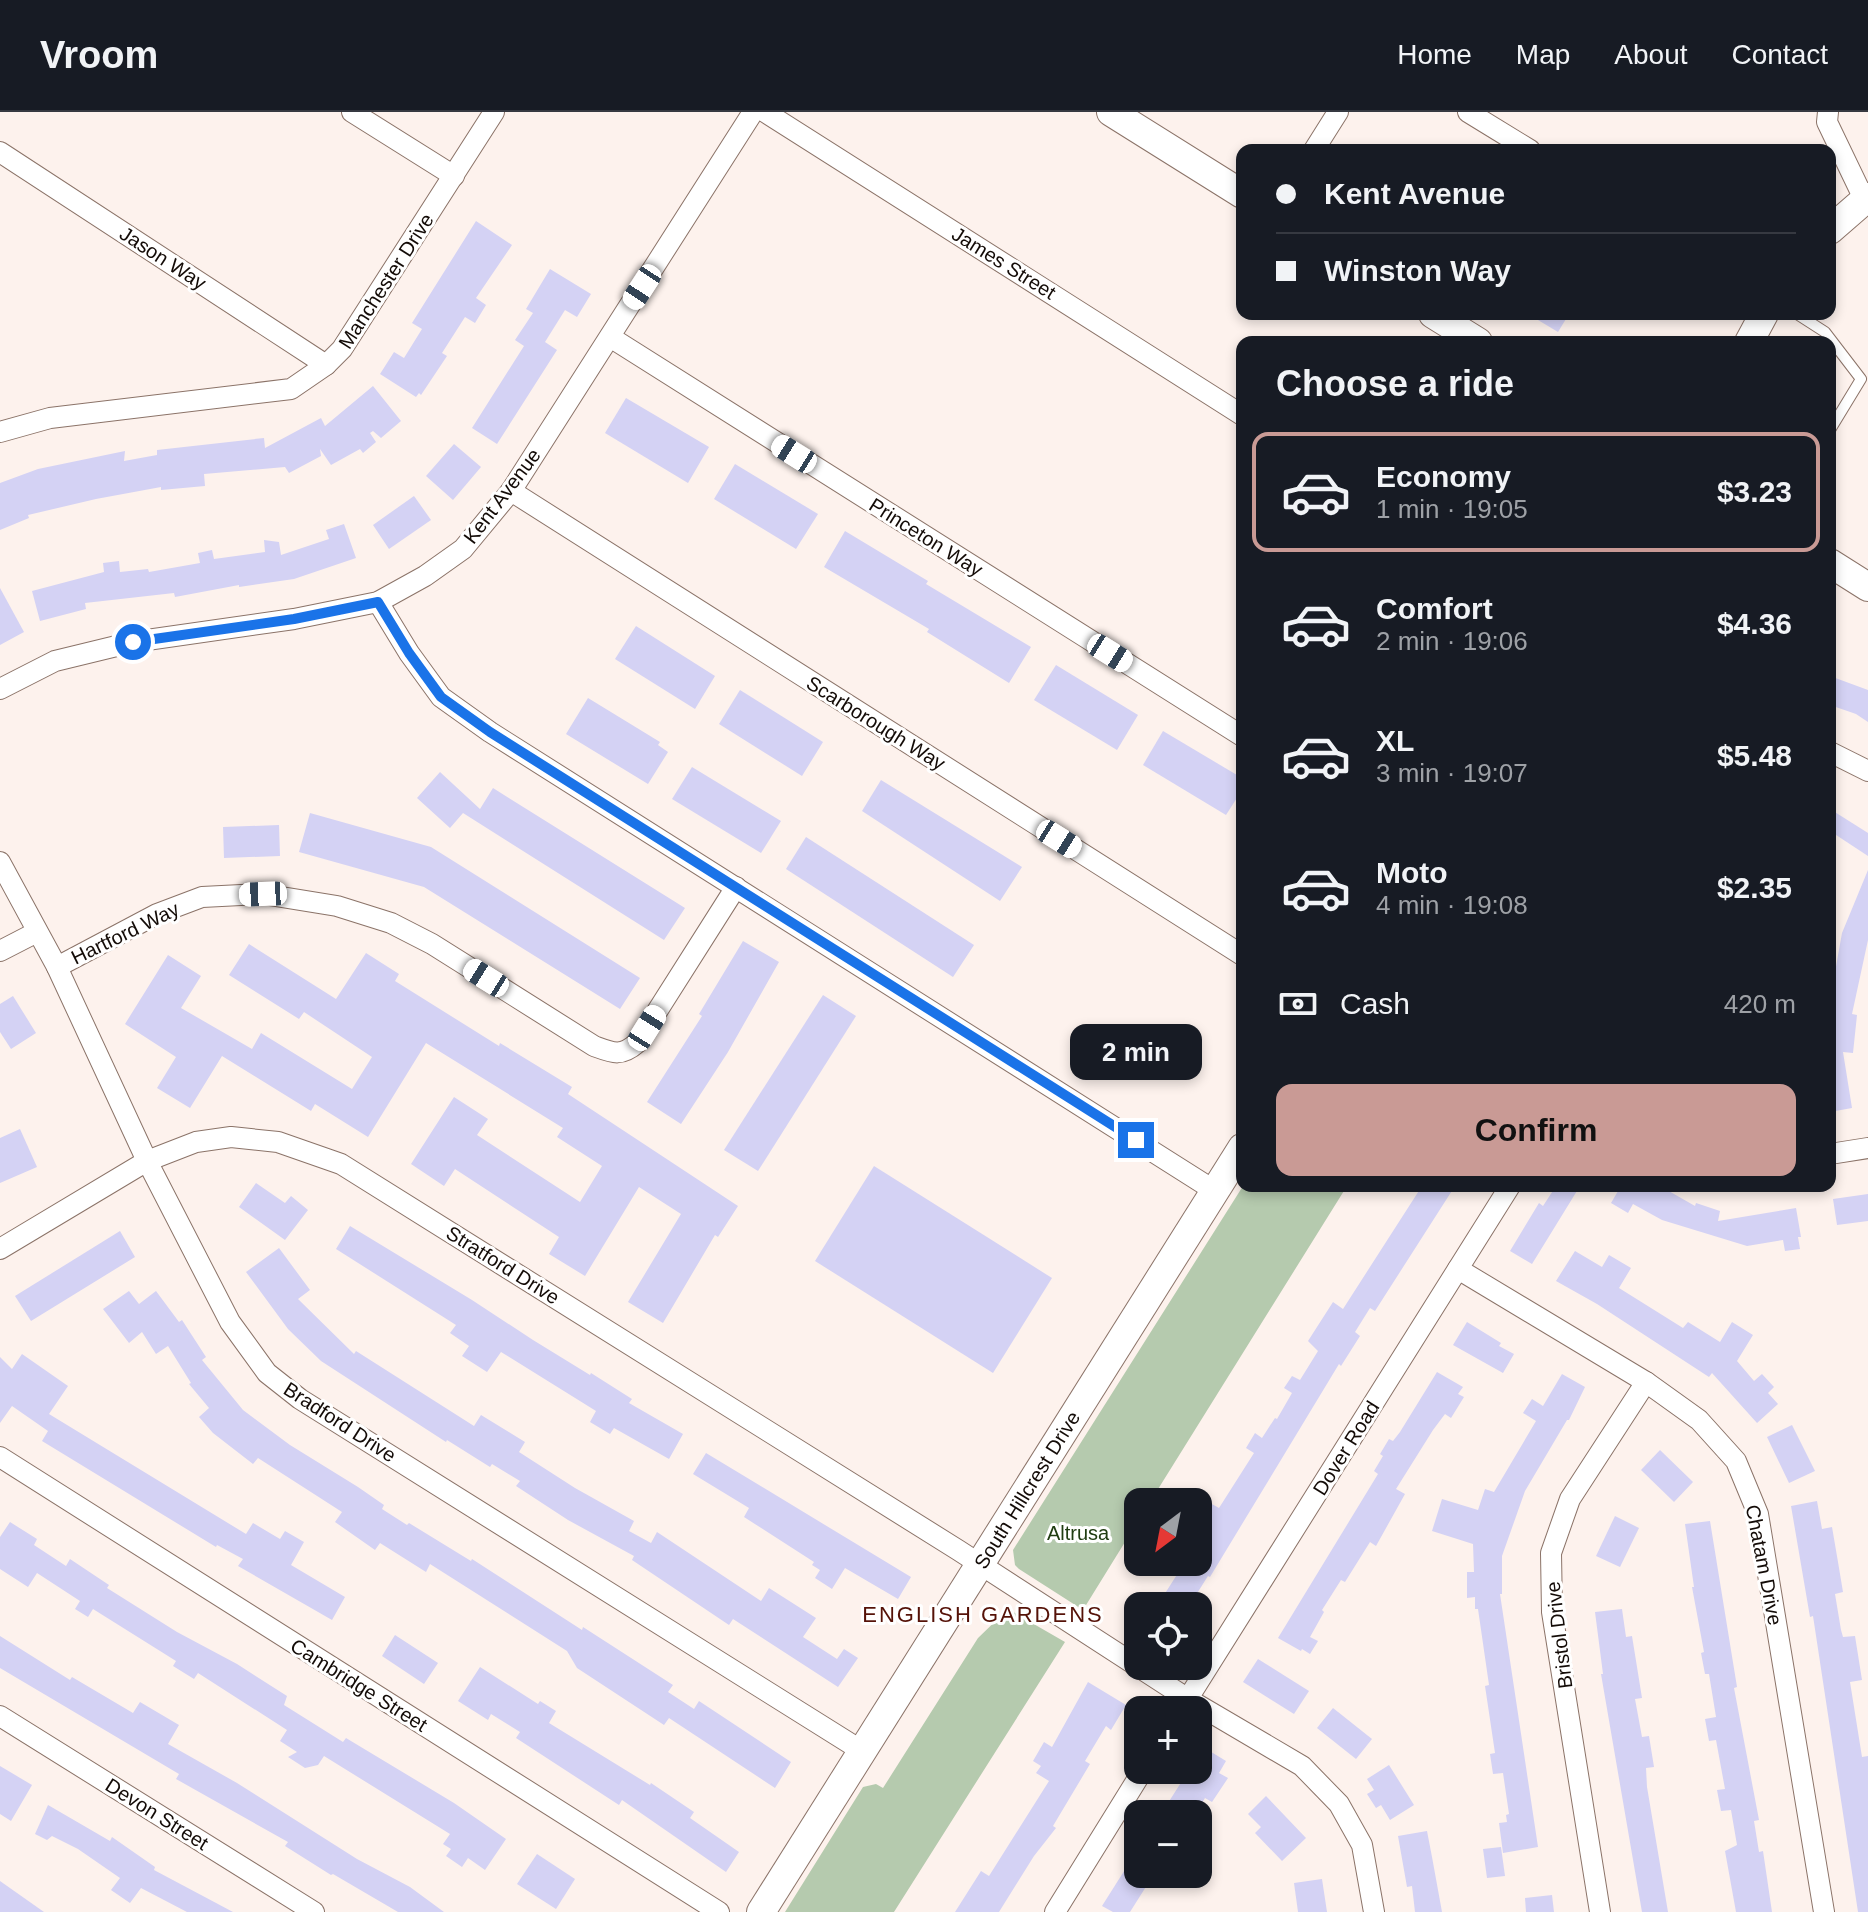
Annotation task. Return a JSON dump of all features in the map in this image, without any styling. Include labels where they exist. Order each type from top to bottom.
[{"type":"street","points":[[352,112],[454,176]]},
{"type":"street","name":"Manchester Drive","points":[[0,432],[50,418],[291,389],[326,365],[342,349],[494,112]]},
{"type":"street","name":"Kent Avenue","points":[[0,689],[55,661],[133,642],[294,619],[378,602],[425,576],[463,549],[511,491],[753,112]]},
{"type":"street","name":"James Street","points":[[765,112],[1236,411]]},
{"type":"street","points":[[1111,112],[1236,190]]},
{"type":"street","points":[[1318,144],[1338,112]]},
{"type":"street","points":[[1468,112],[1520,144]]},
{"type":"street","points":[[1828,112],[1827,122],[1866,198],[1836,225]]},
{"type":"street","name":"Jason Way","points":[[0,152],[326,365]]},
{"type":"street","points":[[1443,320],[1468,336]]},
{"type":"street","name":"Princeton Way","points":[[610,337],[1236,732]]},
{"type":"street","name":"Scarborough Way","points":[[511,491],[1236,951]]},
{"type":"street","points":[[1836,567],[1868,587]]},
{"type":"street","points":[[378,602],[441,697],[490,732],[1215,1191]]},
{"type":"street","points":[[1836,755],[1868,771]]},
{"type":"street","name":"Bradford Drive","points":[[0,862],[57,967],[147,1161],[230,1322],[267,1373],[300,1399],[862,1751]]},
{"type":"street","name":"Hartford Way","points":[[57,967],[157,914],[202,897],[263,894],[337,906],[391,923],[432,944],[594,1046],[613,1054],[625,1054],[642,1036],[736,887]]},
{"type":"street","points":[[0,951],[37,932]]},
{"type":"street","name":"Stratford Drive","points":[[0,1249],[147,1161],[196,1142],[231,1137],[278,1142],[341,1164],[980,1565],[1172,1696]]},
{"type":"street","points":[[1836,1153],[1868,1148]]},
{"type":"street","name":"South Hillcrest Drive","points":[[761,1912],[1236,1158]]},
{"type":"street","name":"Dover Road","points":[[1189,1696],[1506,1192]]},
{"type":"street","name":"Chatam Drive","points":[[1458,1269],[1646,1382],[1699,1420],[1736,1461],[1758,1514],[1824,1912]]},
{"type":"street","name":"Bristol Drive","points":[[1600,1912],[1552,1612],[1551,1553],[1570,1499],[1646,1382]]},
{"type":"street","name":"Cambridge Street","points":[[0,1457],[719,1912]]},
{"type":"street","name":"Devon Street","points":[[0,1716],[314,1912]]},
{"type":"street","name":"Stratford Drive","points":[[1212,1719],[1302,1766],[1339,1804],[1362,1845],[1374,1912]]},
{"type":"street","points":[[1055,1912],[1134,1784]]},
{"type":"lane","points":[[1806,320],[1828,336]]},
{"type":"lane","points":[[1836,346],[1861,379],[1836,420]]},
{"type":"green space","name":"Altrusa","points":[[1239,1192],[1343,1192],[1159,1488],[1124,1488],[1124,1544],[1083,1610],[1015,1565],[1013,1550]]},
{"type":"green space","points":[[1008,1609],[1065,1642],[894,1912],[785,1912],[863,1787],[876,1784],[883,1788],[978,1638]]},
{"type":"building","points":[[476,221],[512,245],[476,298],[486,305],[475,323],[465,317],[442,353],[447,356],[421,395],[419,393],[416,397],[380,374],[394,352],[404,358],[422,329],[412,323]]},
{"type":"building","points":[[550,269],[591,294],[577,317],[565,310],[545,342],[557,350],[497,444],[472,428],[524,346],[515,340],[533,313],[526,309]]},
{"type":"building","points":[[1538,320],[1565,320],[1558,332]]},
{"type":"building","points":[[373,386],[401,421],[381,438],[373,431],[370,433],[376,442],[363,453],[360,449],[331,465],[320,449],[321,456],[289,473],[285,467],[204,474],[205,486],[161,490],[161,487],[96,499],[28,515],[29,518],[0,530],[0,483],[38,469],[125,451],[124,461],[157,455],[157,450],[264,438],[265,448],[321,418],[325,426]]},
{"type":"building","points":[[626,398],[709,447],[688,483],[605,433]]},
{"type":"building","points":[[454,444],[481,467],[453,500],[426,476]]},
{"type":"building","points":[[735,464],[818,514],[796,549],[714,499]]},
{"type":"building","points":[[414,496],[431,520],[389,549],[373,525]]},
{"type":"building","points":[[344,524],[356,558],[294,579],[175,597],[174,593],[85,603],[86,609],[40,621],[32,591],[104,572],[103,563],[119,561],[120,572],[148,569],[149,572],[200,563],[198,553],[212,550],[214,559],[265,552],[264,540],[279,542],[281,555],[329,539],[326,530]]},
{"type":"building","points":[[845,531],[1031,647],[1009,683],[927,632],[929,629],[824,567]]},
{"type":"building","points":[[0,588],[24,632],[0,645]]},
{"type":"building","points":[[636,626],[715,676],[695,709],[615,659]]},
{"type":"building","points":[[1056,665],[1138,715],[1117,750],[1034,700]]},
{"type":"building","points":[[1836,678],[1868,690],[1868,722],[1836,707]]},
{"type":"building","points":[[740,690],[823,742],[802,776],[719,724]]},
{"type":"building","points":[[588,698],[660,742],[658,745],[668,752],[648,784],[566,734]]},
{"type":"building","points":[[1163,731],[1236,774],[1236,799],[1226,815],[1143,765]]},
{"type":"building","points":[[692,767],[781,821],[761,853],[672,799]]},
{"type":"building","points":[[440,772],[480,809],[493,788],[685,908],[664,940],[463,813],[450,828],[417,798]]},
{"type":"building","points":[[881,780],[1022,867],[1000,901],[862,811]]},
{"type":"building","points":[[310,813],[431,847],[640,978],[620,1009],[424,887],[299,852]]},
{"type":"building","points":[[1836,813],[1868,833],[1868,856],[1836,835]]},
{"type":"building","points":[[279,825],[280,856],[224,858],[223,827]]},
{"type":"building","points":[[806,837],[974,945],[953,977],[786,869]]},
{"type":"building","points":[[1868,870],[1868,940],[1852,1014],[1857,1015],[1853,1053],[1843,1052],[1852,1108],[1836,1111],[1836,966],[1842,933]]},
{"type":"building","points":[[743,941],[779,962],[728,1052],[681,1124],[647,1102],[702,1016],[699,1014]]},
{"type":"building","points":[[249,944],[336,999],[366,953],[399,974],[395,981],[572,1087],[568,1094],[738,1206],[718,1237],[715,1235],[663,1323],[628,1302],[681,1214],[639,1187],[585,1276],[549,1254],[559,1237],[455,1169],[444,1186],[411,1164],[454,1097],[488,1119],[477,1135],[580,1202],[602,1166],[557,1137],[563,1128],[426,1043],[368,1137],[315,1104],[311,1111],[222,1056],[190,1108],[157,1088],[176,1057],[125,1024],[168,955],[201,976],[181,1008],[252,1049],[261,1033],[352,1089],[372,1057],[304,1012],[299,1019],[229,975]]},
{"type":"building","points":[[823,995],[856,1016],[758,1171],[724,1150]]},
{"type":"building","points":[[13,996],[36,1033],[11,1049],[0,1032],[0,1004]]},
{"type":"building","points":[[20,1129],[37,1167],[0,1183],[0,1138]]},
{"type":"building","points":[[874,1166],[1052,1278],[993,1373],[815,1261]]},
{"type":"building","points":[[256,1183],[285,1203],[291,1196],[308,1210],[285,1240],[239,1207]]},
{"type":"building","points":[[1418,1192],[1451,1192],[1375,1311],[1370,1308],[1355,1332],[1360,1336],[1341,1366],[1339,1364],[1212,1574],[1212,1504],[1219,1508],[1254,1453],[1246,1448],[1255,1433],[1262,1438],[1277,1419],[1292,1393],[1284,1388],[1292,1376],[1300,1380],[1318,1351],[1308,1341],[1333,1302],[1343,1309]]},
{"type":"building","points":[[1552,1192],[1576,1192],[1532,1264],[1510,1251],[1539,1203],[1543,1206]]},
{"type":"building","points":[[1617,1192],[1670,1192],[1695,1206],[1696,1203],[1720,1211],[1718,1221],[1796,1208],[1800,1249],[1785,1251],[1783,1240],[1747,1246],[1662,1220],[1633,1204],[1628,1213],[1611,1203]]},
{"type":"building","points":[[1868,1194],[1868,1221],[1837,1225],[1833,1199]]},
{"type":"building","points":[[350,1226],[591,1373],[632,1399],[629,1403],[683,1434],[669,1459],[614,1428],[610,1434],[590,1422],[596,1411],[501,1352],[487,1372],[462,1356],[469,1346],[450,1333],[456,1325],[336,1249]]},
{"type":"building","points":[[120,1231],[135,1257],[31,1321],[15,1296]]},
{"type":"building","points":[[279,1248],[310,1290],[298,1299],[354,1354],[356,1351],[474,1426],[481,1415],[525,1442],[519,1452],[634,1521],[629,1531],[651,1543],[657,1532],[761,1601],[769,1588],[816,1618],[803,1637],[837,1659],[844,1649],[858,1658],[838,1687],[733,1619],[729,1625],[632,1560],[634,1556],[568,1520],[516,1486],[520,1481],[446,1442],[321,1361],[288,1329],[246,1272]]},
{"type":"building","points":[[1575,1251],[1602,1267],[1609,1255],[1631,1268],[1619,1288],[1683,1328],[1688,1322],[1720,1342],[1732,1322],[1753,1335],[1737,1361],[1754,1381],[1762,1374],[1774,1387],[1768,1393],[1778,1404],[1757,1423],[1712,1373],[1709,1377],[1556,1281]]},
{"type":"building","points":[[129,1291],[139,1304],[156,1291],[179,1322],[182,1320],[206,1357],[202,1360],[243,1410],[290,1445],[358,1487],[384,1505],[382,1509],[407,1525],[409,1523],[472,1559],[673,1685],[668,1692],[694,1709],[699,1701],[791,1762],[775,1788],[669,1718],[664,1725],[577,1668],[567,1651],[430,1564],[426,1572],[380,1543],[375,1550],[335,1522],[342,1512],[258,1458],[253,1464],[213,1433],[199,1417],[209,1408],[189,1384],[168,1346],[156,1354],[142,1332],[129,1343],[103,1309]]},
{"type":"building","points":[[1467,1322],[1514,1354],[1503,1373],[1453,1345]]},
{"type":"building","points":[[22,1354],[68,1386],[49,1414],[246,1534],[253,1523],[280,1539],[285,1531],[304,1542],[291,1565],[345,1597],[332,1620],[238,1566],[243,1559],[216,1547],[42,1441],[48,1431],[12,1406],[0,1423],[0,1357],[12,1369]]},
{"type":"building","points":[[1437,1372],[1463,1387],[1458,1394],[1464,1397],[1451,1418],[1445,1414],[1433,1430],[1396,1489],[1405,1494],[1376,1546],[1370,1542],[1345,1582],[1341,1580],[1322,1610],[1324,1612],[1310,1637],[1318,1641],[1310,1654],[1301,1651],[1278,1638],[1378,1474],[1374,1471],[1383,1456],[1380,1454],[1389,1439],[1393,1441],[1400,1432]]},
{"type":"building","points":[[1562,1374],[1585,1387],[1569,1420],[1525,1491],[1502,1556],[1500,1594],[1538,1847],[1503,1853],[1499,1823],[1507,1822],[1506,1815],[1509,1814],[1503,1773],[1493,1774],[1490,1754],[1495,1753],[1485,1686],[1489,1685],[1478,1609],[1475,1609],[1475,1597],[1467,1598],[1467,1572],[1474,1572],[1473,1544],[1432,1531],[1442,1499],[1478,1510],[1485,1489],[1494,1492],[1536,1421],[1523,1413],[1532,1399],[1543,1406]]},
{"type":"building","points":[[1792,1425],[1815,1471],[1789,1483],[1767,1437]]},
{"type":"building","points":[[1660,1450],[1693,1482],[1674,1502],[1641,1470]]},
{"type":"building","points":[[706,1453],[911,1577],[898,1599],[845,1568],[832,1589],[815,1578],[820,1570],[812,1565],[814,1562],[744,1517],[749,1508],[693,1474]]},
{"type":"building","points":[[1817,1501],[1822,1529],[1832,1527],[1843,1592],[1835,1594],[1841,1630],[1843,1637],[1855,1636],[1862,1680],[1850,1682],[1862,1757],[1868,1756],[1868,1912],[1858,1912],[1813,1616],[1810,1617],[1791,1506]]},
{"type":"building","points":[[1615,1516],[1639,1528],[1620,1567],[1596,1556]]},
{"type":"building","points":[[1710,1521],[1737,1687],[1734,1688],[1759,1820],[1754,1821],[1759,1852],[1763,1851],[1772,1912],[1736,1912],[1725,1851],[1737,1845],[1731,1810],[1721,1811],[1717,1790],[1725,1789],[1716,1740],[1709,1741],[1705,1719],[1716,1717],[1709,1674],[1705,1674],[1701,1653],[1704,1652],[1685,1524]]},
{"type":"building","points":[[10,1522],[37,1539],[34,1545],[66,1566],[70,1559],[109,1585],[107,1588],[287,1696],[284,1705],[343,1742],[346,1738],[454,1803],[506,1839],[485,1870],[468,1858],[462,1867],[446,1856],[451,1849],[443,1844],[450,1834],[324,1756],[318,1765],[305,1768],[288,1757],[297,1752],[280,1741],[287,1730],[198,1673],[194,1679],[173,1666],[176,1661],[93,1609],[88,1617],[75,1609],[80,1601],[37,1573],[28,1587],[0,1569],[0,1537]]},
{"type":"building","points":[[1176,1576],[1208,1576],[1198,1592],[1166,1592]]},
{"type":"building","points":[[1622,1609],[1626,1637],[1632,1636],[1642,1698],[1635,1699],[1642,1737],[1649,1736],[1654,1767],[1646,1768],[1647,1787],[1668,1912],[1642,1912],[1601,1674],[1595,1612]]},
{"type":"building","points":[[395,1635],[438,1663],[424,1684],[382,1656]]},
{"type":"building","points":[[0,1636],[70,1680],[72,1677],[133,1713],[140,1702],[179,1725],[168,1744],[237,1783],[357,1859],[410,1887],[444,1912],[398,1912],[285,1846],[288,1842],[176,1779],[179,1774],[0,1668]]},
{"type":"building","points":[[1258,1659],[1309,1691],[1294,1714],[1243,1682]]},
{"type":"building","points":[[480,1667],[538,1704],[540,1701],[556,1711],[549,1723],[694,1812],[690,1818],[739,1852],[726,1872],[622,1800],[619,1805],[516,1738],[520,1732],[491,1714],[488,1720],[458,1701]]},
{"type":"building","points":[[1088,1682],[1124,1704],[1111,1730],[1106,1726],[1085,1761],[1090,1764],[1053,1826],[1056,1828],[1034,1856],[999,1912],[955,1912],[981,1871],[989,1876],[1049,1781],[1036,1773],[1041,1766],[1033,1761],[1044,1742],[1052,1747]]},
{"type":"building","points":[[1333,1708],[1372,1739],[1356,1759],[1317,1728]]},
{"type":"building","points":[[1212,1752],[1226,1761],[1219,1773],[1228,1778],[1212,1802],[1205,1798],[1170,1800],[1180,1784],[1212,1784]]},
{"type":"building","points":[[1389,1765],[1414,1805],[1390,1820],[1381,1805],[1376,1808],[1367,1794],[1374,1790],[1367,1779]]},
{"type":"building","points":[[0,1766],[32,1785],[11,1821],[0,1814]]},
{"type":"building","points":[[1266,1796],[1306,1838],[1282,1861],[1255,1833],[1261,1827],[1248,1814]]},
{"type":"building","points":[[48,1805],[110,1841],[112,1837],[155,1867],[154,1870],[233,1912],[187,1912],[141,1888],[130,1903],[111,1890],[120,1878],[78,1849],[52,1836],[47,1840],[35,1834]]},
{"type":"building","points":[[1427,1831],[1442,1912],[1415,1912],[1412,1886],[1407,1887],[1398,1836]]},
{"type":"building","points":[[1501,1847],[1505,1876],[1487,1878],[1483,1849]]},
{"type":"building","points":[[537,1854],[575,1879],[556,1909],[517,1884]]},
{"type":"building","points":[[1124,1871],[1124,1888],[1145,1888],[1130,1912],[1113,1912],[1102,1906]]},
{"type":"building","points":[[1322,1879],[1327,1912],[1298,1912],[1294,1883]]},
{"type":"building","points":[[0,1881],[44,1912],[0,1912]]},
{"type":"building","points":[[1552,1895],[1554,1912],[1526,1912],[1525,1898]]},
{"type":"district","name":"ENGLISH GARDENS","points":[[983,1614]]},
{"type":"route","points":[[133,642],[294,619],[378,602],[441,697],[490,732],[1136,1140]]}]
